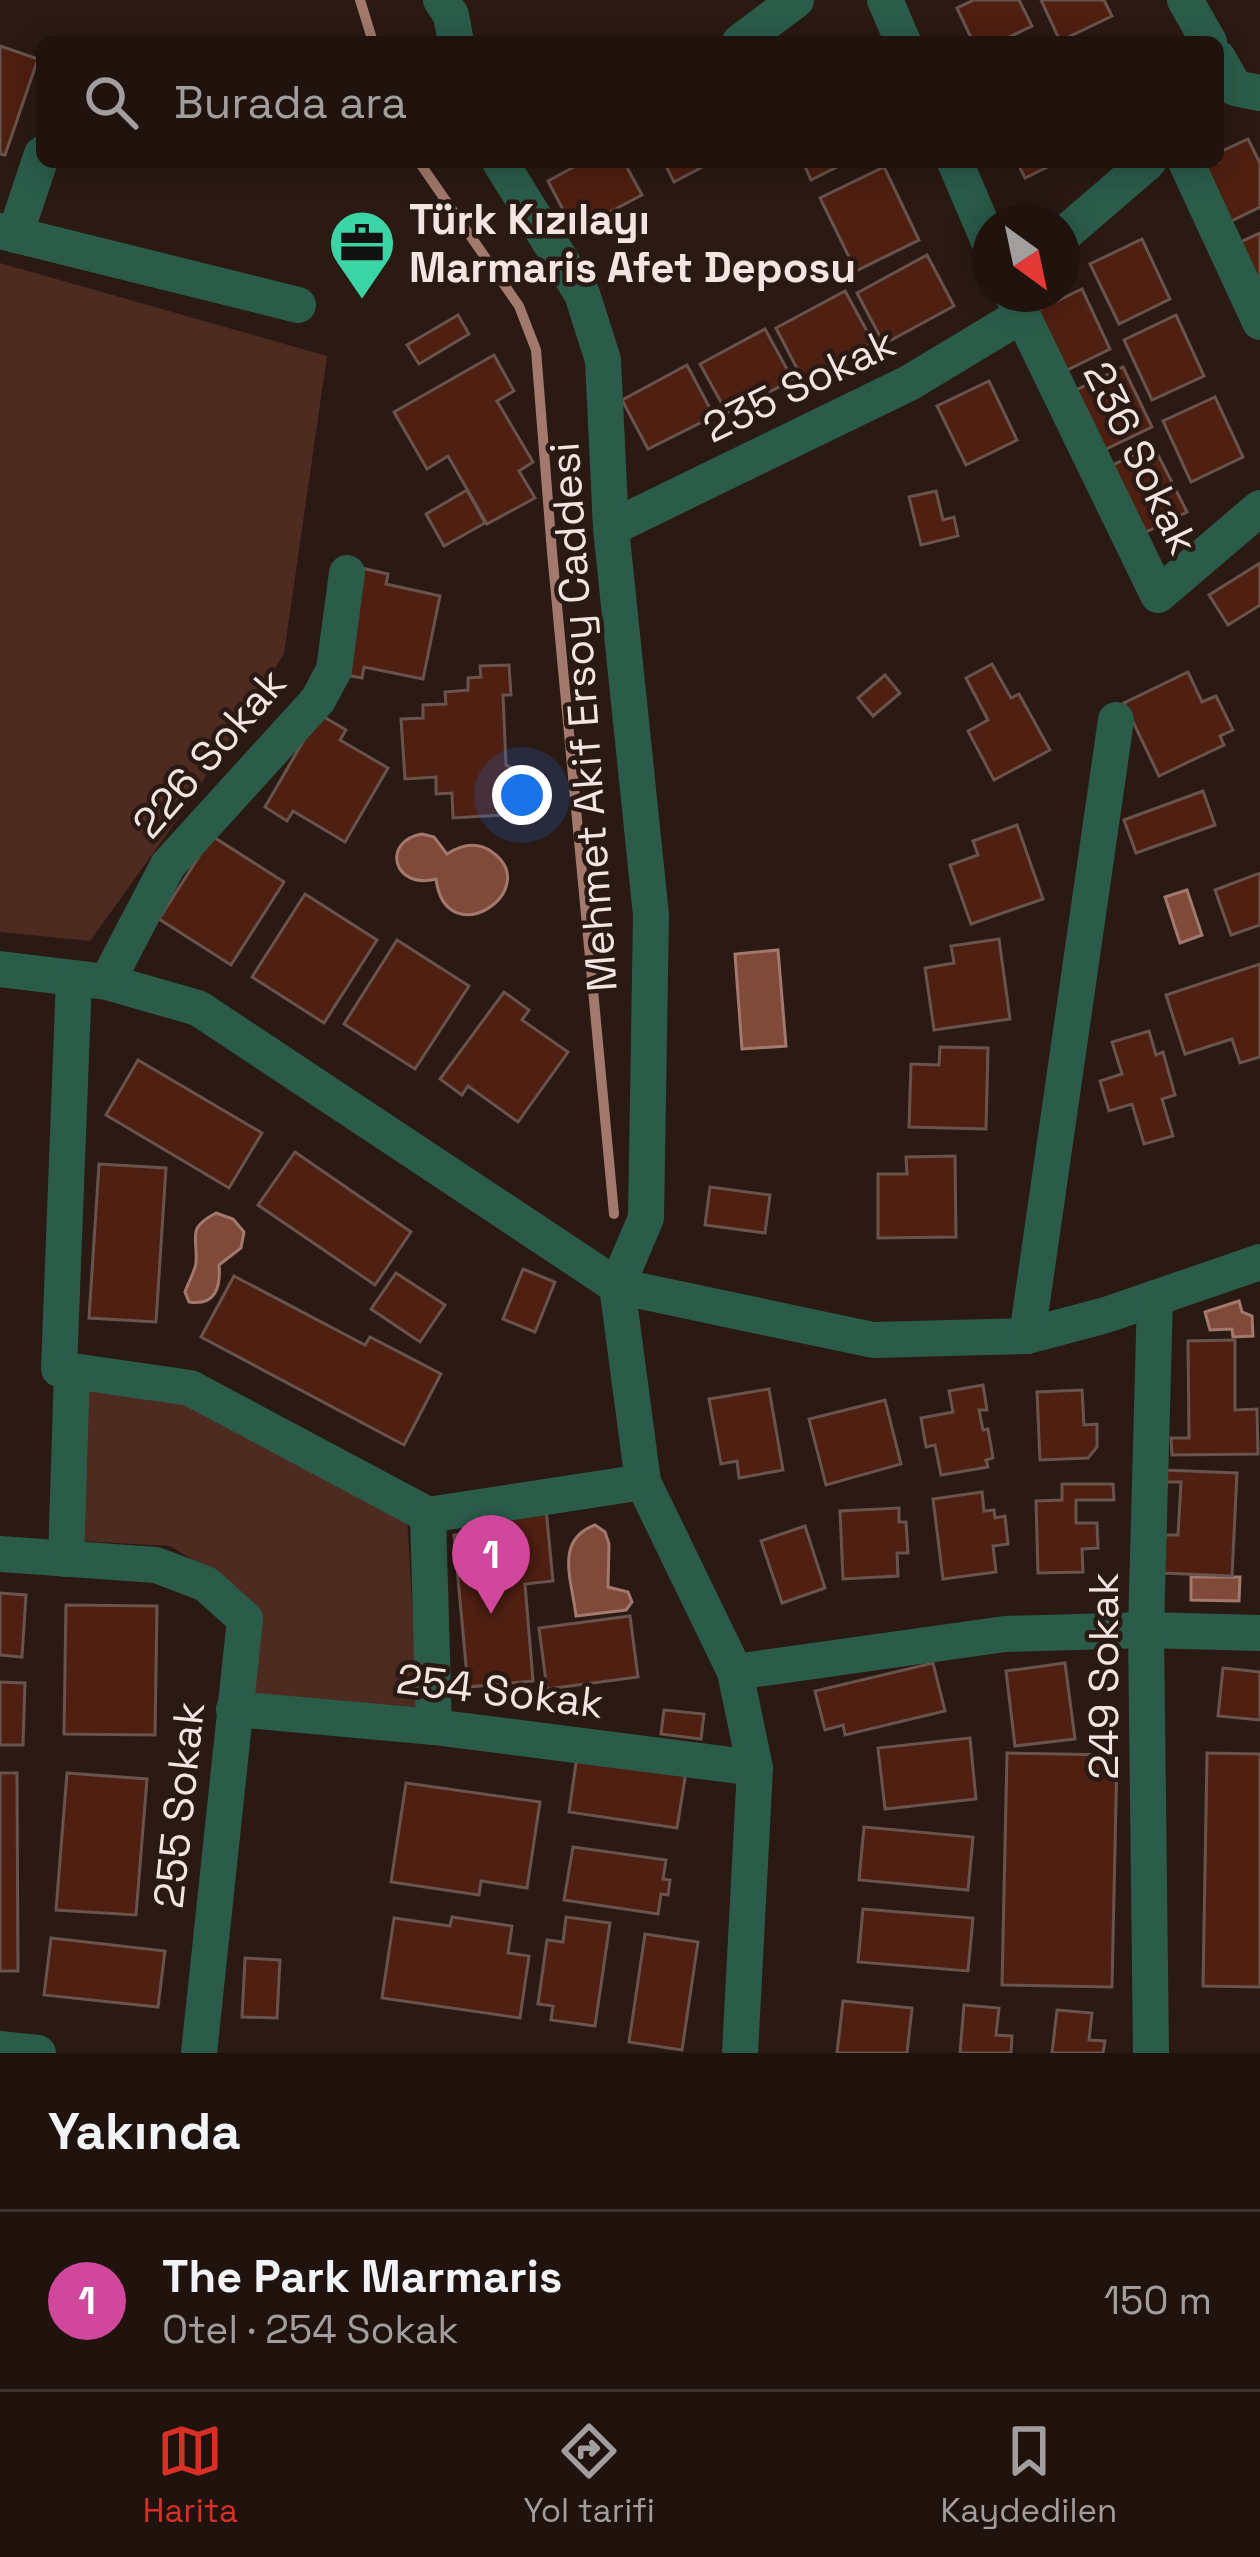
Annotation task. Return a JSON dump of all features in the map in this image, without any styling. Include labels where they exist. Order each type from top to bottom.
[{"type":"street","points":[[441,0],[451,15],[455,36]]},
{"type":"street","points":[[748,36],[796,0]]},
{"type":"street","points":[[885,0],[900,36]]},
{"type":"street","points":[[1185,0],[1206,36]]},
{"type":"street","points":[[36,168],[8,233],[298,305]]},
{"type":"street","name":"Mehmet Akif Ersoy Caddesi","points":[[507,168],[582,294],[603,360],[610,528],[651,915],[646,1218],[617,1286]]},
{"type":"street","points":[[958,168],[973,204]]},
{"type":"street","points":[[1080,221],[1141,168]]},
{"type":"street","points":[[1189,168],[1260,322]]},
{"type":"street","name":"235 Sokak","points":[[610,528],[909,383],[1007,312]]},
{"type":"street","name":"236 Sokak","points":[[1020,312],[1158,596],[1260,508]]},
{"type":"street","name":"226 Sokak","points":[[90,980],[168,865],[317,700],[334,670],[347,573]]},
{"type":"street","points":[[1027,1336],[1116,721]]},
{"type":"street","points":[[0,969],[90,980],[198,1009],[617,1286],[873,1340],[1027,1336],[1106,1315],[1260,1262]]},
{"type":"street","points":[[90,980],[59,1369],[190,1388],[428,1515],[644,1482]]},
{"type":"street","points":[[617,1286],[644,1482],[735,1672],[755,1768],[740,2053]]},
{"type":"street","name":"249 Sokak","points":[[1151,2053],[1146,1630],[1155,1298]]},
{"type":"street","points":[[0,1554],[66,1558],[72,1371]]},
{"type":"street","points":[[428,1515],[434,1727]]},
{"type":"street","name":"255 Sokak","points":[[66,1558],[156,1565],[206,1584],[245,1619],[199,2053]]},
{"type":"street","points":[[735,1672],[1005,1634],[1260,1633]]},
{"type":"street","name":"254 Sokak","points":[[234,1709],[434,1727],[755,1768]]},
{"type":"street","points":[[0,2048],[38,2053]]},
{"type":"shaded area","points":[[0,263],[327,356],[284,654],[182,813],[90,941],[0,932]]},
{"type":"shaded area","points":[[434,837],[447,854],[469,846],[492,852],[505,867],[507,883],[500,898],[488,909],[456,913],[443,902],[436,879],[410,878],[402,871],[397,854],[409,838]]},
{"type":"shaded area","points":[[1187,890],[1202,935],[1180,943],[1165,897]]},
{"type":"shaded area","points":[[778,950],[786,1046],[742,1049],[735,954]]},
{"type":"shaded area","points":[[216,1213],[233,1219],[244,1232],[241,1248],[219,1265],[219,1281],[210,1298],[189,1302],[185,1292],[196,1263],[197,1228]]},
{"type":"shaded area","points":[[1239,1301],[1242,1312],[1252,1316],[1253,1336],[1233,1337],[1232,1329],[1210,1330],[1205,1312]]},
{"type":"shaded area","points":[[80,1382],[186,1402],[407,1518],[419,1715],[251,1696],[220,1576],[170,1546],[81,1541]]},
{"type":"shaded area","points":[[595,1525],[605,1532],[609,1544],[608,1587],[628,1592],[632,1602],[626,1610],[576,1616],[570,1551],[574,1540]]},
{"type":"shaded area","points":[[1191,1577],[1240,1577],[1239,1601],[1191,1600]]},
{"type":"building","points":[[974,0],[1019,0],[1032,26],[1011,36],[970,36],[957,8]]},
{"type":"building","points":[[1041,0],[1104,0],[1112,16],[1070,36],[1058,36]]},
{"type":"building","points":[[0,46],[36,58],[36,65],[5,155],[0,154]]},
{"type":"building","points":[[1248,139],[1260,163],[1260,207],[1225,224],[1202,168],[1224,168],[1224,150]]},
{"type":"building","points":[[572,168],[627,168],[642,195],[574,231],[548,181]]},
{"type":"building","points":[[667,168],[701,168],[674,182]]},
{"type":"building","points":[[806,168],[835,168],[811,180]]},
{"type":"building","points":[[884,168],[919,240],[856,271],[820,198]]},
{"type":"building","points":[[1020,168],[1046,168],[1025,178]]},
{"type":"building","points":[[1260,233],[1260,299],[1234,245]]},
{"type":"building","points":[[1142,239],[1170,299],[1119,324],[1090,264]]},
{"type":"building","points":[[927,255],[954,306],[884,344],[857,293]]},
{"type":"building","points":[[1080,290],[1110,349],[1059,374],[1030,314],[1080,312]]},
{"type":"building","points":[[845,291],[873,342],[803,380],[776,328]]},
{"type":"building","points":[[458,315],[469,334],[419,364],[407,345]]},
{"type":"building","points":[[1176,315],[1204,376],[1152,400],[1124,340]]},
{"type":"building","points":[[765,329],[793,380],[727,413],[700,364]]},
{"type":"building","points":[[494,355],[514,391],[497,401],[533,462],[519,471],[535,498],[487,524],[448,456],[427,469],[394,412]]},
{"type":"building","points":[[687,365],[714,416],[648,449],[622,400]]},
{"type":"building","points":[[1123,367],[1152,427],[1100,452],[1072,392]]},
{"type":"building","points":[[989,381],[1017,440],[966,465],[937,406]]},
{"type":"building","points":[[1215,397],[1243,457],[1191,482],[1163,421]]},
{"type":"building","points":[[1153,445],[1187,512],[1142,534],[1109,467]]},
{"type":"building","points":[[467,490],[485,523],[444,546],[426,514]]},
{"type":"building","points":[[936,491],[943,520],[954,517],[958,536],[921,545],[909,497]]},
{"type":"building","points":[[1260,563],[1260,605],[1228,625],[1209,595]]},
{"type":"building","points":[[357,567],[388,574],[386,584],[440,596],[423,679],[364,667],[362,678],[335,673]]},
{"type":"building","points":[[992,664],[1011,698],[1019,694],[1050,750],[994,780],[968,731],[988,720],[966,678]]},
{"type":"building","points":[[509,665],[511,695],[503,695],[506,765],[516,770],[519,814],[453,818],[452,793],[436,794],[436,777],[405,779],[401,719],[423,718],[423,705],[446,704],[445,692],[468,690],[468,678],[481,677],[480,666]]},
{"type":"building","points":[[1188,672],[1202,702],[1216,696],[1233,730],[1220,736],[1224,745],[1159,776],[1124,703]]},
{"type":"building","points":[[885,675],[900,693],[873,716],[858,698]]},
{"type":"building","points":[[319,714],[346,730],[340,740],[388,768],[345,842],[293,811],[287,821],[265,807]]},
{"type":"building","points":[[1203,791],[1215,825],[1136,853],[1124,820]]},
{"type":"building","points":[[1017,825],[1043,899],[971,924],[950,865],[978,855],[973,841]]},
{"type":"building","points":[[212,836],[284,882],[231,965],[159,919]]},
{"type":"building","points":[[1260,873],[1260,925],[1231,935],[1215,890]]},
{"type":"building","points":[[305,894],[377,940],[324,1023],[252,977]]},
{"type":"building","points":[[999,939],[1010,1019],[934,1030],[925,968],[954,963],[951,946]]},
{"type":"building","points":[[397,940],[469,986],[415,1069],[344,1024]]},
{"type":"building","points":[[1260,964],[1260,1057],[1240,1063],[1232,1039],[1185,1054],[1166,995]]},
{"type":"building","points":[[504,992],[529,1010],[522,1020],[568,1052],[518,1122],[468,1086],[462,1095],[440,1079]]},
{"type":"building","points":[[1149,1031],[1156,1055],[1163,1052],[1175,1095],[1162,1099],[1173,1136],[1144,1144],[1132,1104],[1109,1111],[1100,1081],[1122,1074],[1112,1042]]},
{"type":"building","points":[[940,1047],[988,1048],[986,1129],[909,1127],[911,1064],[939,1065]]},
{"type":"building","points":[[138,1060],[262,1133],[229,1188],[106,1115]]},
{"type":"building","points":[[295,1152],[411,1232],[375,1285],[258,1205]]},
{"type":"building","points":[[955,1156],[956,1237],[878,1238],[878,1174],[907,1174],[906,1157]]},
{"type":"building","points":[[99,1164],[166,1168],[156,1322],[89,1318]]},
{"type":"building","points":[[710,1187],[770,1195],[765,1233],[705,1225]]},
{"type":"building","points":[[523,1269],[555,1282],[535,1332],[503,1319]]},
{"type":"building","points":[[396,1273],[445,1305],[420,1342],[371,1309]]},
{"type":"building","points":[[234,1276],[365,1345],[370,1337],[441,1374],[404,1445],[201,1337]]},
{"type":"building","points":[[1235,1340],[1235,1410],[1257,1409],[1258,1454],[1172,1455],[1171,1438],[1189,1438],[1188,1341]]},
{"type":"building","points":[[983,1385],[987,1410],[979,1410],[993,1458],[986,1460],[988,1467],[941,1475],[935,1445],[926,1447],[921,1418],[953,1412],[949,1391]]},
{"type":"building","points":[[769,1389],[783,1470],[739,1478],[737,1461],[721,1464],[709,1399]]},
{"type":"building","points":[[1082,1390],[1084,1425],[1097,1424],[1097,1447],[1088,1458],[1040,1460],[1037,1392]]},
{"type":"building","points":[[885,1400],[901,1464],[826,1485],[809,1419]]},
{"type":"building","points":[[1164,1470],[1237,1473],[1232,1576],[1163,1573],[1165,1535],[1178,1535],[1181,1482],[1163,1482]]},
{"type":"building","points":[[1062,1484],[1113,1484],[1114,1500],[1076,1500],[1076,1523],[1097,1523],[1098,1548],[1082,1549],[1083,1572],[1038,1573],[1036,1501],[1062,1500]]},
{"type":"building","points":[[982,1492],[984,1511],[994,1510],[995,1518],[1005,1516],[1008,1544],[993,1546],[996,1572],[943,1579],[933,1499]]},
{"type":"building","points":[[899,1508],[899,1522],[906,1522],[908,1553],[897,1553],[898,1576],[843,1579],[840,1511]]},
{"type":"building","points":[[546,1509],[553,1581],[525,1584],[533,1681],[468,1687],[454,1535],[480,1532],[479,1515]]},
{"type":"building","points":[[805,1526],[825,1588],[782,1603],[761,1541]]},
{"type":"building","points":[[0,1593],[26,1595],[22,1657],[0,1655]]},
{"type":"building","points":[[66,1605],[157,1606],[155,1735],[64,1734]]},
{"type":"building","points":[[630,1616],[638,1677],[547,1689],[539,1628]]},
{"type":"building","points":[[933,1663],[945,1711],[845,1735],[843,1725],[825,1730],[815,1691]]},
{"type":"building","points":[[1065,1663],[1075,1739],[1015,1746],[1006,1671]]},
{"type":"building","points":[[1223,1668],[1260,1672],[1260,1720],[1218,1716]]},
{"type":"building","points":[[0,1682],[25,1683],[23,1745],[0,1745]]},
{"type":"building","points":[[664,1710],[704,1714],[701,1739],[661,1734]]},
{"type":"building","points":[[970,1738],[976,1799],[885,1809],[878,1748]]},
{"type":"building","points":[[1007,1753],[1117,1755],[1112,1987],[1002,1985]]},
{"type":"building","points":[[1207,1753],[1260,1754],[1260,1987],[1203,1986]]},
{"type":"building","points":[[577,1756],[686,1772],[677,1828],[569,1812]]},
{"type":"building","points":[[0,1773],[17,1773],[18,1971],[0,1971]]},
{"type":"building","points":[[67,1773],[147,1779],[136,1915],[56,1910]]},
{"type":"building","points":[[406,1783],[540,1802],[527,1888],[481,1881],[479,1895],[391,1882]]},
{"type":"building","points":[[864,1827],[973,1837],[968,1890],[859,1880]]},
{"type":"building","points":[[573,1847],[666,1860],[663,1879],[670,1880],[668,1895],[661,1894],[658,1914],[564,1900]]},
{"type":"building","points":[[863,1909],[973,1918],[968,1971],[858,1962]]},
{"type":"building","points":[[452,1917],[512,1926],[508,1953],[529,1956],[520,2018],[382,1998],[394,1918],[450,1926]]},
{"type":"building","points":[[566,1917],[610,1923],[595,2026],[551,2020],[553,2006],[538,2004],[547,1940],[563,1942]]},
{"type":"building","points":[[645,1934],[698,1942],[682,2050],[629,2042]]},
{"type":"building","points":[[51,1938],[165,1951],[158,2007],[44,1995]]},
{"type":"building","points":[[245,1958],[280,1960],[277,2018],[242,2017]]},
{"type":"building","points":[[843,2001],[912,2008],[907,2053],[837,2053]]},
{"type":"building","points":[[964,2005],[999,2008],[996,2035],[1012,2036],[1011,2053],[960,2053]]},
{"type":"building","points":[[1057,2010],[1092,2013],[1089,2040],[1105,2041],[1103,2053],[1052,2053]]},
{"type":"waterway","points":[[360,0],[371,36]]},
{"type":"waterway","points":[[423,168],[519,306],[536,350],[614,1214]]},
{"type":"place","name":"Türk Kızılayı Marmaris Afet Deposu","points":[[362,302]]},
{"type":"place","name":"The Park Marmaris","points":[[491,1614]]}]
